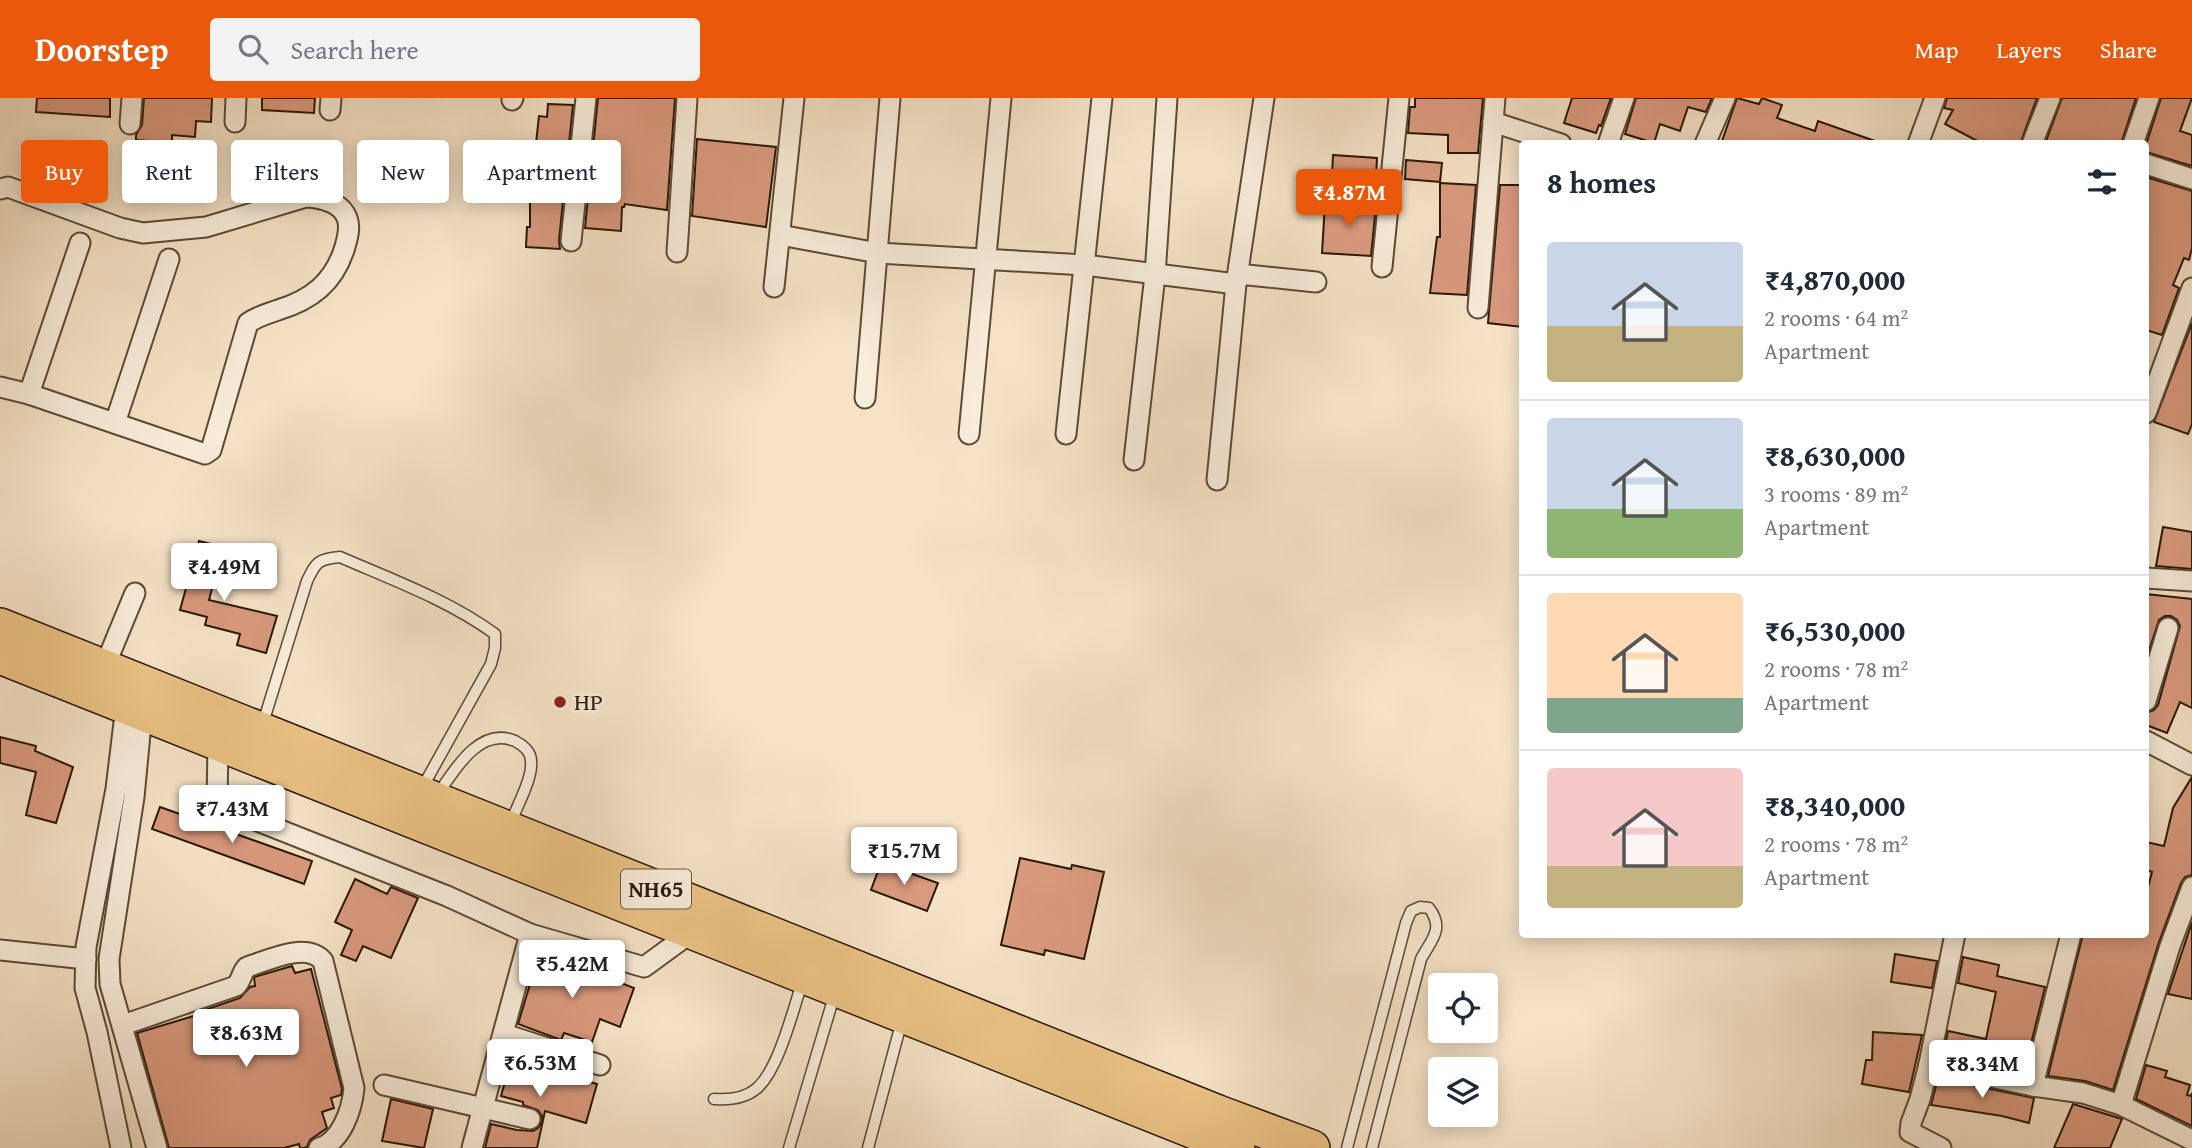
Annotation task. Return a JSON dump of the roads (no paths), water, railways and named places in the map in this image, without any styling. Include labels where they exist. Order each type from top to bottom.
[{"type":"highway","name":"NH65","points":[[0,626],[1218,1113],[1312,1148]]},
{"type":"highway","name":"NH65","points":[[0,656],[1237,1148]]},
{"type":"street","points":[[130,124],[132,98]]},
{"type":"street","points":[[235,122],[236,98]]},
{"type":"street","points":[[571,241],[586,98]]},
{"type":"street","points":[[677,252],[687,98]]},
{"type":"street","points":[[774,287],[794,98]]},
{"type":"street","points":[[866,398],[890,98]]},
{"type":"street","points":[[969,434],[1001,98]]},
{"type":"street","points":[[1066,434],[1102,98]]},
{"type":"street","points":[[1134,460],[1155,275],[1167,98]]},
{"type":"street","points":[[1217,481],[1237,279],[1264,98]]},
{"type":"street","points":[[1382,267],[1399,98]]},
{"type":"street","points":[[1478,308],[1495,98]]},
{"type":"street","points":[[1609,140],[1624,98]]},
{"type":"street","points":[[1707,140],[1725,98]]},
{"type":"street","points":[[1920,140],[1935,98]]},
{"type":"street","points":[[2034,140],[2050,98]]},
{"type":"street","points":[[2134,140],[2149,98]]},
{"type":"street","points":[[1493,122],[1549,140]]},
{"type":"street","points":[[2149,165],[2192,179]]},
{"type":"street","points":[[0,189],[8,187],[120,228],[143,233],[206,227],[306,197],[320,198],[336,204],[345,211],[350,224],[340,263],[332,277],[304,300],[259,315],[248,323],[211,450],[205,454],[29,394],[0,387]]},
{"type":"street","points":[[780,235],[878,253],[1085,265],[1155,275],[1316,282]]},
{"type":"street","points":[[29,394],[80,243]]},
{"type":"street","points":[[115,423],[169,259]]},
{"type":"street","points":[[2149,405],[2192,288]]},
{"type":"street","points":[[2149,578],[2192,581]]},
{"type":"street","points":[[104,668],[135,593]]},
{"type":"street","points":[[2149,691],[2168,628]]},
{"type":"street","points":[[121,1148],[85,988],[86,947],[134,709]]},
{"type":"street","points":[[134,709],[127,848],[109,959],[110,984],[156,1148]]},
{"type":"street","points":[[218,743],[217,805],[447,896],[530,934],[643,967],[692,932]]},
{"type":"street","points":[[2149,743],[2192,765]]},
{"type":"street","points":[[2121,1105],[2170,946],[2192,887]]},
{"type":"street","points":[[472,1148],[530,934]]},
{"type":"street","points":[[1941,1148],[1910,1132],[1929,1064],[1954,938]]},
{"type":"street","points":[[2033,1086],[2070,938]]},
{"type":"street","points":[[0,950],[86,959]]},
{"type":"street","points":[[123,1025],[236,986],[247,967],[293,953],[316,954],[323,961],[354,1088],[354,1096],[339,1134],[327,1146],[319,1148]]},
{"type":"street","points":[[85,988],[110,984]]},
{"type":"street","points":[[504,1034],[600,1065]]},
{"type":"street","points":[[1929,1064],[2033,1086],[2083,1093],[2121,1105],[2192,1140]]},
{"type":"street","points":[[384,1085],[530,1119]]},
{"type":"lane","points":[[260,730],[307,581],[316,564],[327,558],[340,557],[429,595],[495,634],[491,664],[426,797]]},
{"type":"lane","points":[[426,797],[481,744],[491,738],[503,737],[515,741],[524,746],[531,760],[528,779],[508,830]]},
{"type":"lane","points":[[1347,1148],[1406,923],[1411,911],[1420,907],[1429,908],[1437,925],[1435,937],[1421,959],[1372,1148]]},
{"type":"lane","points":[[714,1099],[731,1100],[755,1090],[768,1074],[783,1041],[804,976]]},
{"type":"lane","points":[[789,1148],[836,989]]},
{"type":"lane","points":[[868,1148],[903,1016]]},
{"type":"place","name":"HP","points":[[560,702]]}]
